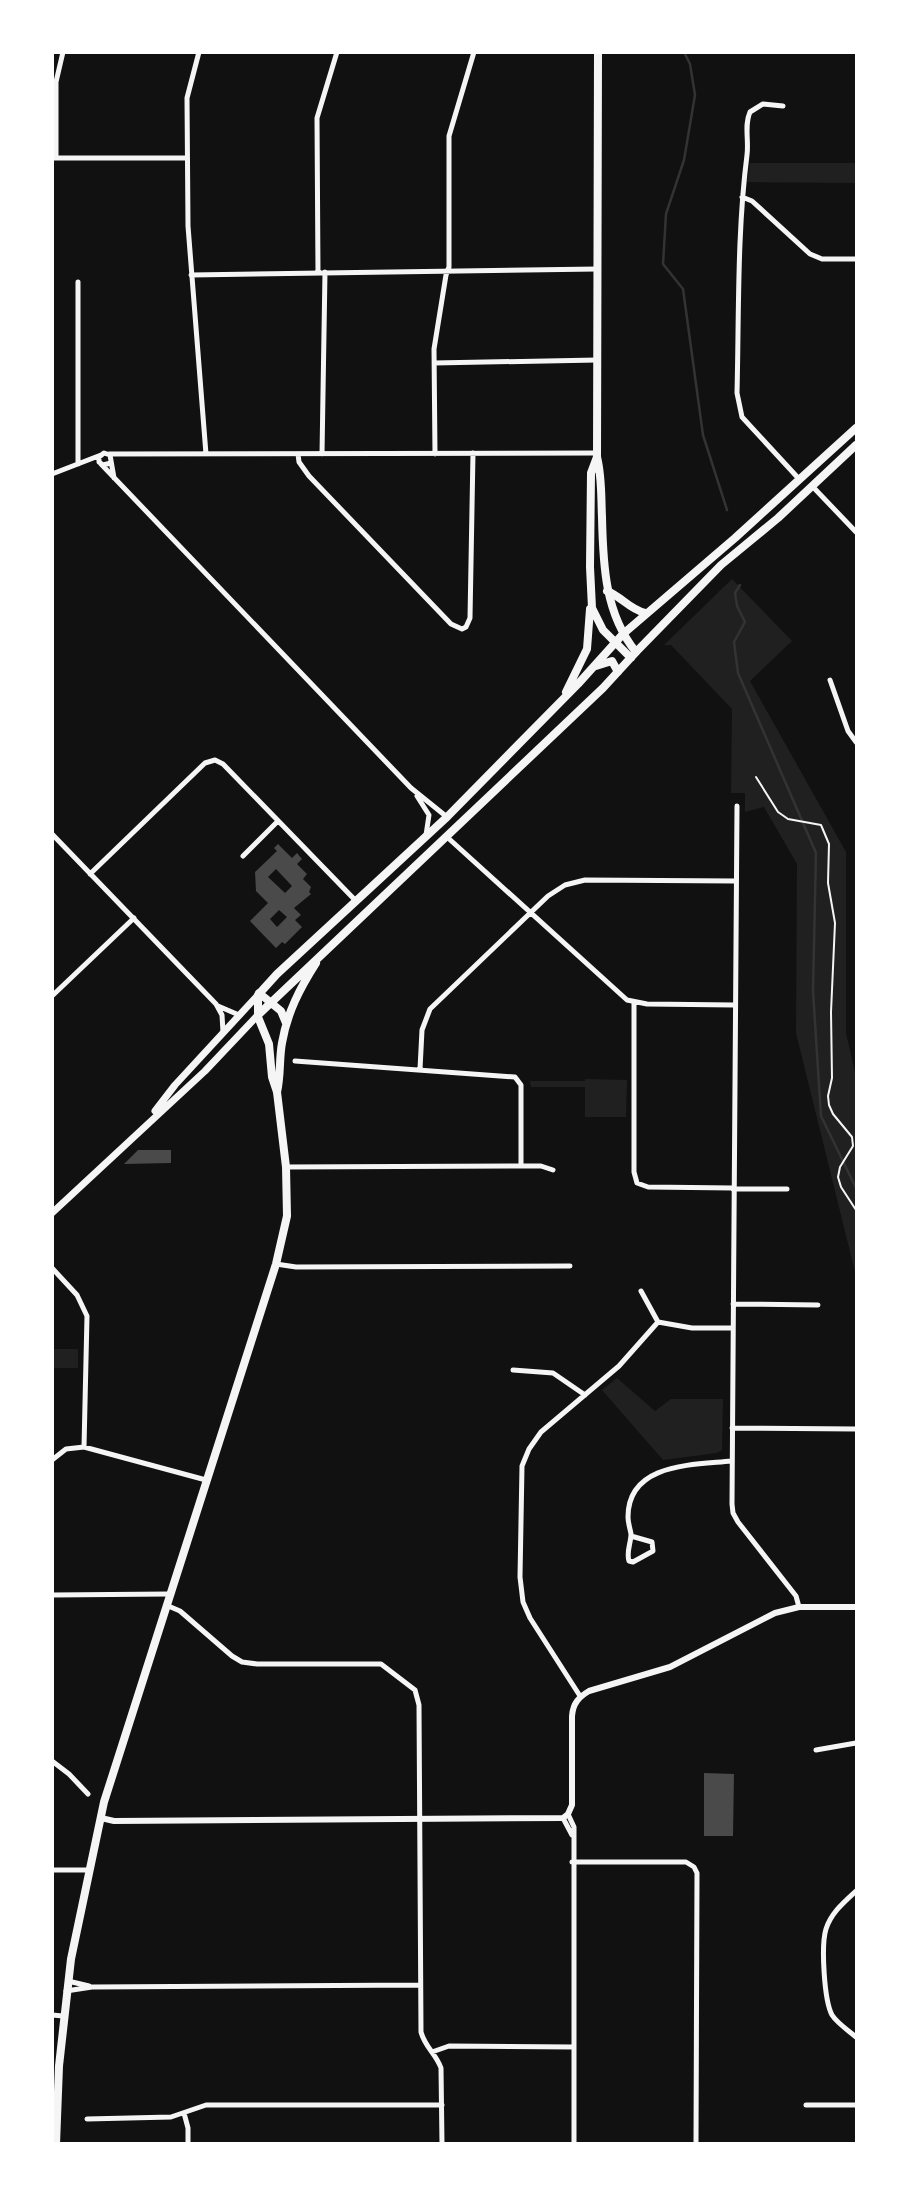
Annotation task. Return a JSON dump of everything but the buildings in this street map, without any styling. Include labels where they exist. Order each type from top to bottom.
[{"type":"main road","points":[[598,52],[597,455],[602,474],[607,590],[614,617],[634,655]]},
{"type":"main road","points":[[144,1125],[175,1085],[277,974],[447,817],[623,634],[856,428]]},
{"type":"main road","points":[[52,1213],[205,1070],[296,977],[447,837],[618,671],[721,565],[813,487],[856,446]]},
{"type":"main road","points":[[561,701],[587,649],[591,473],[597,455]]},
{"type":"main road","points":[[607,590],[619,596],[634,610],[645,613]]},
{"type":"main road","points":[[590,594],[596,619],[603,630],[634,655]]},
{"type":"main road","points":[[594,667],[611,661],[618,671]]},
{"type":"main road","points":[[285,1026],[298,992],[326,949]]},
{"type":"main road","points":[[277,974],[284,980],[296,977]]},
{"type":"main road","points":[[57,2144],[59,2066],[66,1991],[74,1940],[101,1818],[118,1754],[276,1264],[287,1216],[286,1167],[277,1092],[284,1015],[259,994]]},
{"type":"main road","points":[[259,994],[258,1015],[269,1044],[271,1077],[277,1092]]},
{"type":"street","points":[[63,52],[56,82],[54,158],[187,158]]},
{"type":"street","points":[[200,52],[187,98],[187,158],[191,275],[205,454]]},
{"type":"street","points":[[322,454],[322,272],[317,118],[337,52]]},
{"type":"street","points":[[435,454],[434,363],[436,335],[448,271],[449,136],[474,52]]},
{"type":"street","points":[[783,106],[763,104],[750,112],[746,121],[748,144],[742,197],[738,408],[741,417],[800,480]]},
{"type":"street","points":[[742,197],[752,201],[810,254],[822,259],[856,259]]},
{"type":"street","points":[[191,275],[597,269]]},
{"type":"street","points":[[78,282],[78,464]]},
{"type":"street","points":[[434,363],[597,360]]},
{"type":"street","points":[[298,454],[299,462],[309,476],[451,624],[458,629],[464,629],[470,616],[473,453]]},
{"type":"street","points":[[52,474],[108,454],[597,455]]},
{"type":"street","points":[[108,454],[115,479]]},
{"type":"street","points":[[101,455],[101,464],[115,479],[411,788],[447,817]]},
{"type":"street","points":[[78,464],[106,466],[131,455]]},
{"type":"street","points":[[813,487],[856,532]]},
{"type":"street","points":[[830,680],[848,732],[856,742]]},
{"type":"street","points":[[90,874],[208,761],[221,762],[356,901]]},
{"type":"street","points":[[411,788],[429,815],[425,837]]},
{"type":"street","points":[[737,806],[731,1461],[733,1513],[796,1596],[799,1607]]},
{"type":"street","points":[[243,856],[278,821]]},
{"type":"street","points":[[52,834],[216,1004],[222,1015],[223,1032]]},
{"type":"street","points":[[447,837],[619,994],[634,1002],[734,1004]]},
{"type":"street","points":[[420,1069],[422,1030],[430,1009],[554,891],[579,881],[735,881]]},
{"type":"street","points":[[52,996],[134,918]]},
{"type":"street","points":[[634,1002],[634,1172],[637,1183],[648,1187],[787,1189]]},
{"type":"street","points":[[216,1004],[239,1015]]},
{"type":"street","points":[[295,1061],[511,1075],[518,1079],[521,1085],[522,1166]]},
{"type":"street","points":[[286,1167],[541,1166],[554,1170]]},
{"type":"street","points":[[276,1264],[296,1267],[569,1266]]},
{"type":"street","points":[[52,1268],[77,1295],[87,1316],[84,1447]]},
{"type":"street","points":[[640,1291],[658,1322],[692,1328],[733,1328]]},
{"type":"street","points":[[733,1304],[818,1305]]},
{"type":"street","points":[[580,1696],[530,1618],[523,1602],[520,1577],[522,1466],[535,1440],[548,1425],[619,1366],[658,1322]]},
{"type":"street","points":[[513,1370],[553,1373],[585,1395]]},
{"type":"street","points":[[732,1428],[856,1429]]},
{"type":"street","points":[[52,1460],[66,1449],[84,1447],[206,1480]]},
{"type":"street","points":[[631,1536],[652,1542],[654,1546],[653,1550],[633,1562],[629,1561],[627,1556],[631,1536],[628,1516],[634,1493],[648,1477],[665,1469],[731,1461]]},
{"type":"street","points":[[52,1595],[169,1594]]},
{"type":"street","points":[[166,1605],[180,1611],[242,1662],[382,1664],[411,1686],[419,1700],[421,2032],[424,2044],[442,2068],[442,2144]]},
{"type":"street","points":[[574,2144],[572,1838],[566,1816],[572,1805],[572,1710],[580,1696],[589,1690],[670,1667],[775,1613],[799,1607],[856,1607]]},
{"type":"street","points":[[816,1750],[856,1743]]},
{"type":"street","points":[[52,1761],[88,1794]]},
{"type":"street","points":[[101,1818],[114,1821],[566,1816]]},
{"type":"street","points":[[572,1862],[686,1861],[697,1873],[696,2144]]},
{"type":"street","points":[[52,1870],[89,1870]]},
{"type":"street","points":[[856,1891],[838,1908],[825,1930],[824,1975],[832,2017],[856,2037]]},
{"type":"street","points":[[68,1981],[92,1987]]},
{"type":"street","points":[[66,1991],[92,1987],[419,1985]]},
{"type":"street","points":[[52,2015],[64,2015]]},
{"type":"street","points":[[432,2052],[449,2046],[574,2047]]},
{"type":"street","points":[[87,2119],[171,2117],[206,2105],[442,2105]]},
{"type":"street","points":[[806,2105],[856,2105]]},
{"type":"street","points":[[184,2113],[188,2144]]},
{"type":"path","points":[[756,777],[778,812],[788,819],[821,825],[829,844],[828,883],[835,939],[831,1012],[832,1078],[828,1096],[834,1114],[852,1137],[853,1146],[840,1167],[838,1177],[841,1187],[856,1210]]},
{"type":"shaded area","points":[[750,163],[856,163],[856,183],[747,182]]},
{"type":"shaded area","points":[[732,579],[792,641],[750,681],[846,852],[846,1033],[856,1077],[856,1276],[796,1033],[797,864],[764,807],[745,812],[745,793],[731,793],[732,709],[671,645],[664,645]]},
{"type":"shaded area","points":[[627,1080],[626,1117],[585,1117],[585,1087],[531,1087],[530,1081]]},
{"type":"shaded area","points":[[52,1349],[78,1349],[78,1368],[53,1368]]},
{"type":"shaded area","points":[[617,1378],[655,1411],[671,1399],[723,1399],[722,1450],[717,1453],[663,1460],[602,1390]]},
{"type":"waterway","points":[[684,52],[690,64],[695,95],[684,160],[666,214],[663,264],[683,289],[703,435],[727,510]]},
{"type":"waterway","points":[[740,585],[735,593],[737,606],[745,622],[734,642],[738,673],[816,853],[813,991],[821,1116],[856,1188]]}]
